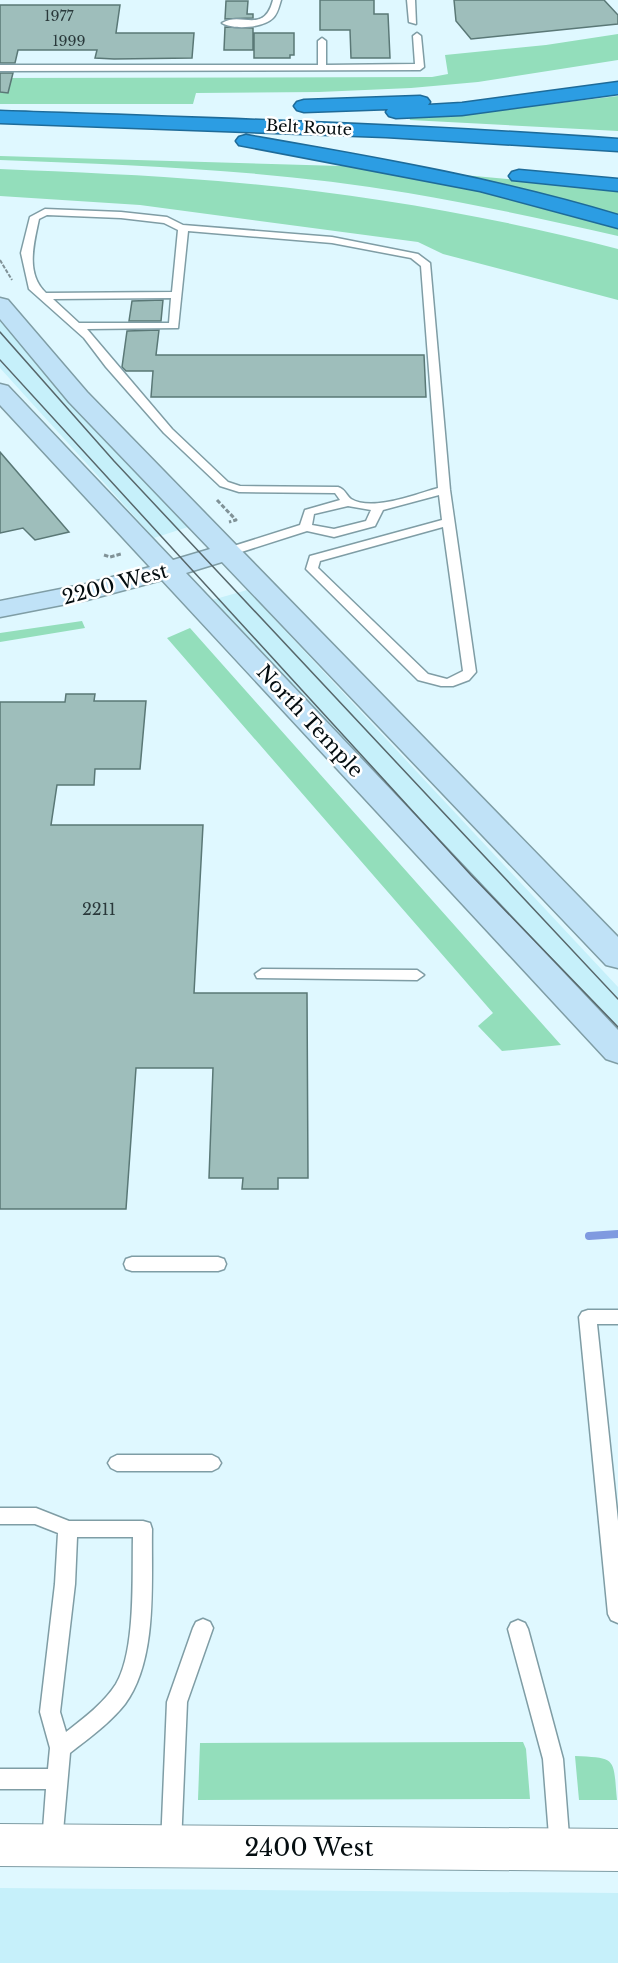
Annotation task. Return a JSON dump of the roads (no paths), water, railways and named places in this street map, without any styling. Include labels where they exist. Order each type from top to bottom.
[{"type":"highway","points":[[288,106],[355,106],[449,100],[552,88],[618,77]]},
{"type":"highway","points":[[143,111],[339,113],[430,111],[511,104],[618,88]]},
{"type":"highway","points":[[28,118],[187,106],[243,106]]},
{"type":"highway","name":"Belt Route","points":[[0,117],[489,135],[618,145]]},
{"type":"highway","points":[[381,131],[451,126],[618,136]]},
{"type":"highway","name":"Belt Route","points":[[0,128],[197,132],[427,142],[618,154]]},
{"type":"highway","points":[[197,132],[467,181],[563,204],[618,222]]},
{"type":"highway","points":[[368,163],[618,185]]},
{"type":"main road","points":[[0,305],[78,397],[618,957]]},
{"type":"main road","name":"North Temple","points":[[0,391],[618,1051]]},
{"type":"main road","name":"2200 West","points":[[0,609],[64,598],[228,552]]},
{"type":"street","name":"2400 West","points":[[0,1845],[618,1850]]},
{"type":"lane","points":[[226,23],[264,21],[275,10],[277,0]]},
{"type":"lane","points":[[411,0],[413,22]]},
{"type":"lane","points":[[0,68],[420,67],[417,36]]},
{"type":"lane","points":[[322,41],[322,67]]},
{"type":"lane","points":[[348,502],[338,490],[239,489],[224,484],[168,431],[88,336],[33,287],[26,253],[35,217],[45,212],[121,215],[167,220],[183,228],[332,240],[414,256],[426,266],[444,490],[470,672],[463,680],[441,685],[423,677],[312,569],[314,559],[448,522]]},
{"type":"lane","points":[[76,326],[174,326],[183,228]]},
{"type":"lane","points":[[43,296],[177,295]]},
{"type":"lane","points":[[306,527],[309,512],[348,502],[378,508],[444,490]]},
{"type":"lane","points":[[228,552],[306,527],[334,533],[354,528],[371,523],[378,508]]},
{"type":"lane","points":[[262,974],[417,975]]},
{"type":"lane","points":[[132,1264],[218,1264]]},
{"type":"lane","points":[[618,1317],[588,1317],[618,1614]]},
{"type":"lane","points":[[117,1463],[212,1463]]},
{"type":"lane","points":[[0,1516],[36,1516],[68,1529],[143,1529],[138,1624],[132,1671],[123,1690],[105,1711],[60,1748]]},
{"type":"lane","points":[[52,1846],[60,1748],[50,1712],[65,1584],[68,1529]]},
{"type":"lane","points":[[171,1848],[177,1702],[203,1628]]},
{"type":"lane","points":[[518,1629],[553,1759],[560,1849]]},
{"type":"lane","points":[[0,1779],[57,1779]]},
{"type":"waterway","points":[[589,1236],[618,1234]]},
{"type":"tram line","points":[[0,332],[114,461],[618,999]]},
{"type":"tram line","points":[[0,360],[471,875],[618,1027]]}]
